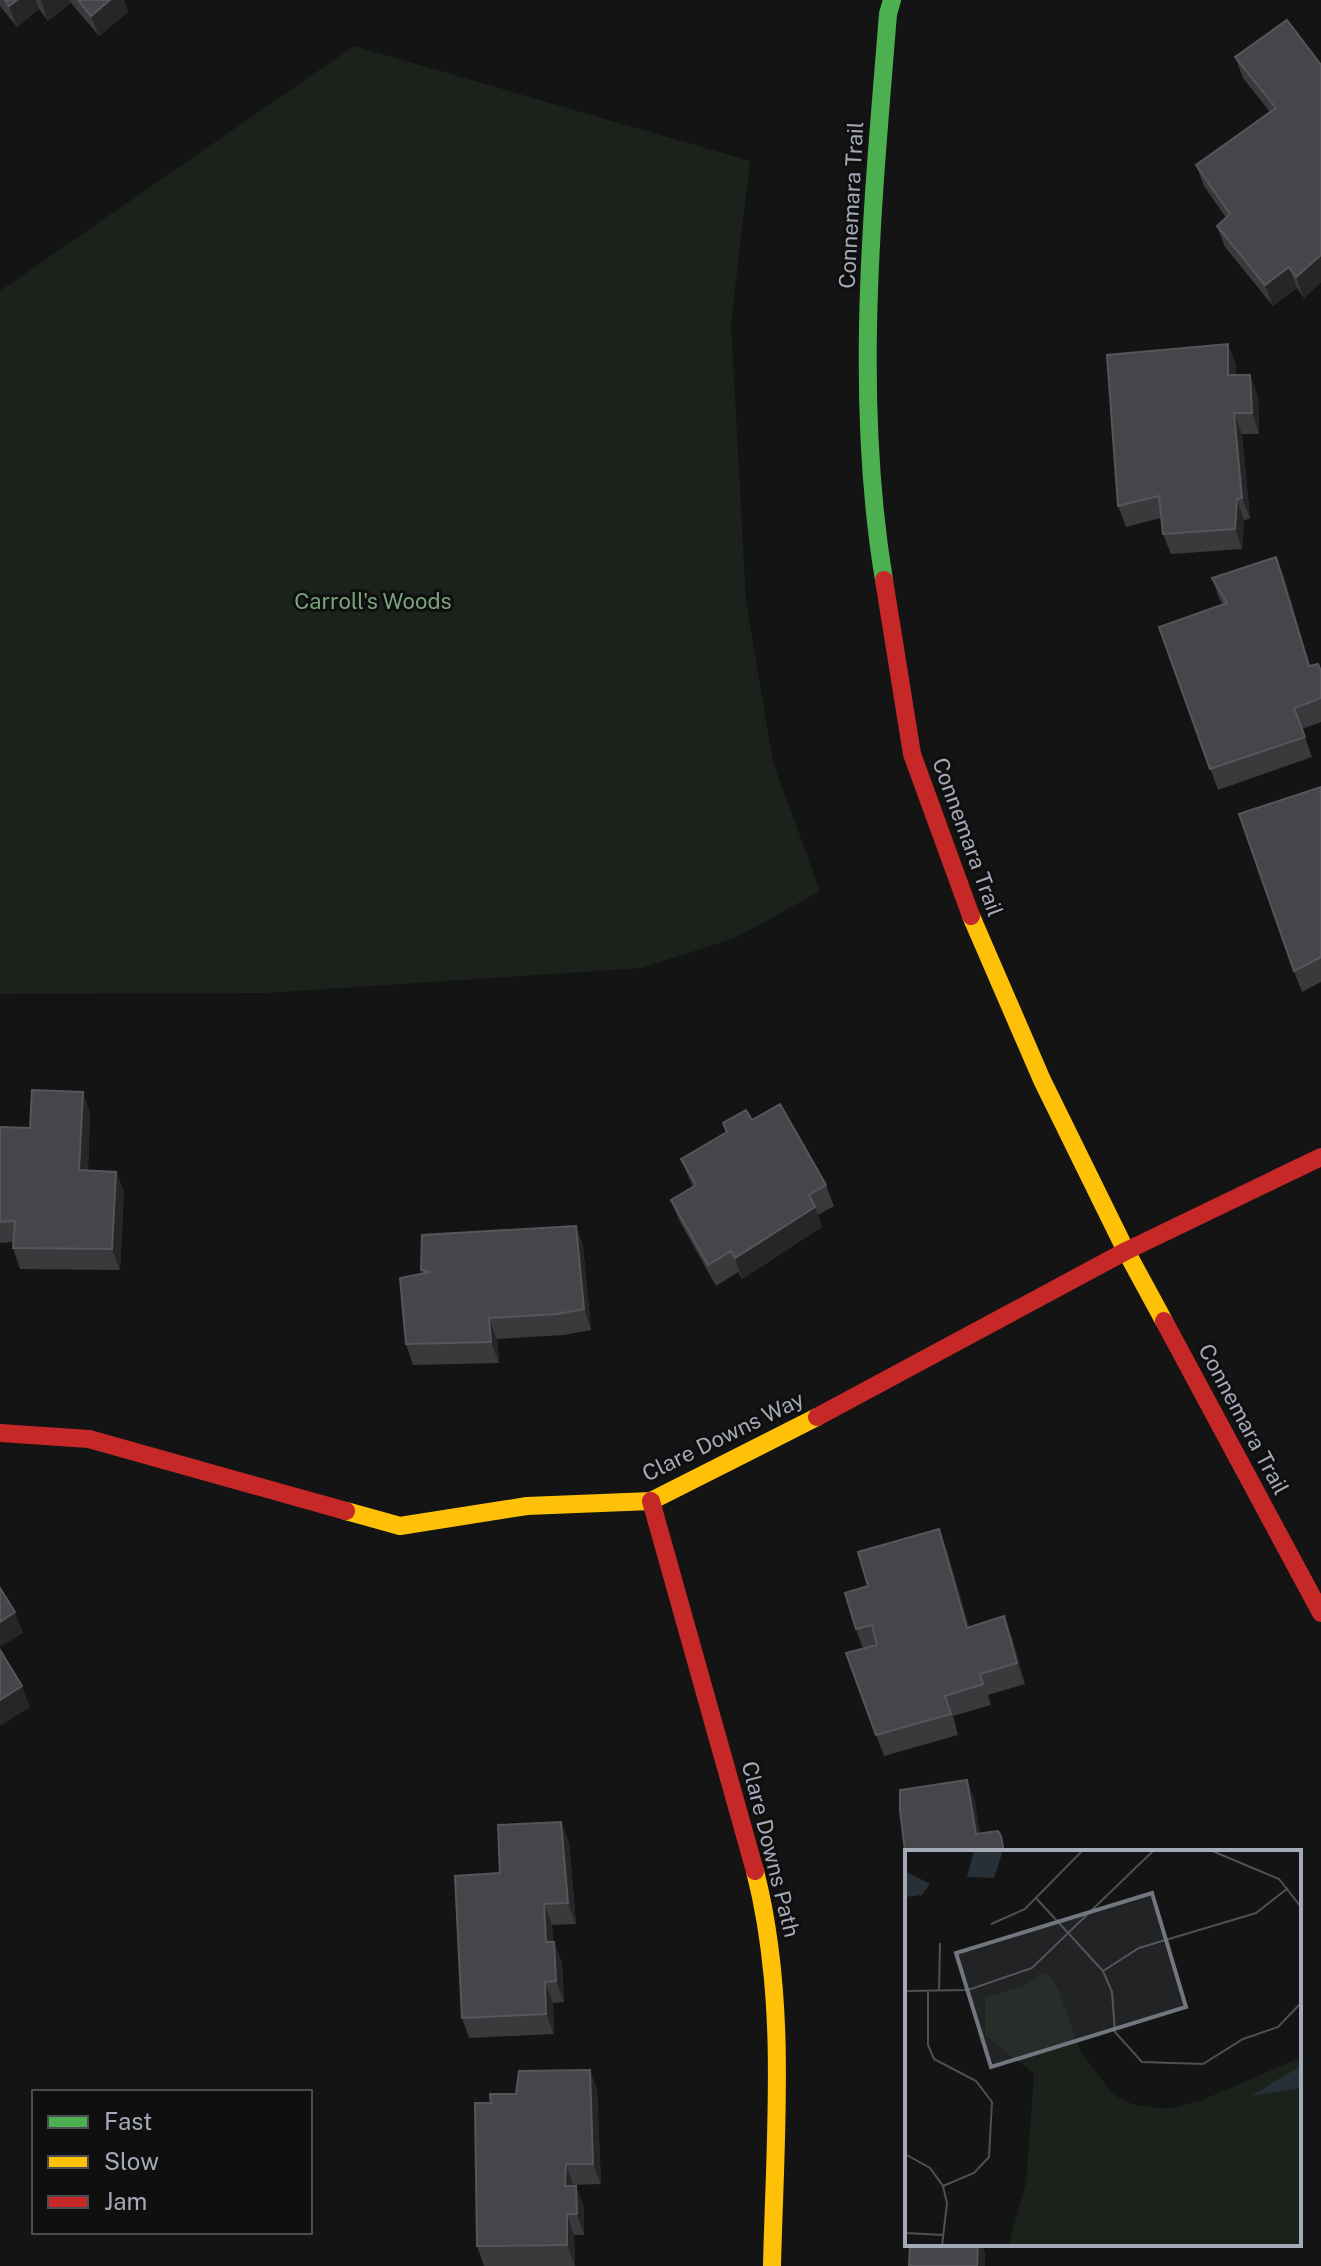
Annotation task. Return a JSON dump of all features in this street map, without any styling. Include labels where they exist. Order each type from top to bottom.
[{"type":"street","name":"Connemara Trail","points":[[892,0],[888,14],[870,233],[868,392],[877,539],[912,754],[976,930],[1042,1080],[1126,1251],[1321,1613]]},
{"type":"street","name":"Clare Downs Way","points":[[0,1433],[89,1439],[400,1526],[527,1506],[651,1501],[758,1449],[1126,1251],[1321,1157]]},
{"type":"street","name":"Clare Downs Path","points":[[651,1501],[760,1890],[772,1952],[776,2022],[772,2266]]},
{"type":"green space","name":"Carroll's Woods","points":[[354,46],[750,161],[731,323],[746,601],[773,762],[820,891],[737,937],[642,968],[266,993],[0,994],[0,291]]},
{"type":"building","points":[[78,0],[110,0],[91,16]]},
{"type":"building","points":[[1287,20],[1321,65],[1321,255],[1296,277],[1289,267],[1265,285],[1217,226],[1230,214],[1196,165],[1276,108],[1235,57]]},
{"type":"building","points":[[1228,344],[1228,375],[1250,375],[1252,413],[1234,413],[1242,498],[1237,499],[1235,529],[1163,534],[1159,496],[1118,506],[1107,355]]},
{"type":"building","points":[[1276,557],[1309,666],[1318,664],[1321,671],[1321,698],[1294,708],[1305,737],[1210,769],[1159,627],[1227,603],[1212,578]]},
{"type":"building","points":[[1321,787],[1321,957],[1294,971],[1239,814]]},
{"type":"building","points":[[32,1090],[83,1092],[79,1170],[116,1172],[112,1249],[13,1248],[15,1221],[0,1222],[0,1127],[30,1128]]},
{"type":"building","points":[[780,1104],[826,1185],[809,1195],[815,1207],[735,1258],[731,1251],[708,1265],[671,1200],[696,1185],[681,1159],[727,1132],[723,1123],[746,1110],[752,1120]]},
{"type":"building","points":[[576,1226],[584,1309],[557,1314],[489,1318],[491,1342],[406,1344],[400,1278],[431,1272],[421,1270],[422,1235]]},
{"type":"building","points":[[939,1529],[967,1628],[1004,1616],[1017,1663],[980,1674],[983,1684],[945,1696],[951,1714],[876,1735],[846,1653],[877,1645],[872,1625],[856,1629],[845,1593],[868,1586],[858,1552]]},
{"type":"building","points":[[0,1588],[15,1612],[0,1622]]},
{"type":"building","points":[[0,1650],[22,1686],[0,1700]]},
{"type":"building","points":[[967,1780],[976,1834],[998,1831],[1004,1850],[905,1851],[900,1790]]},
{"type":"building","points":[[561,1822],[568,1903],[544,1904],[546,1942],[554,1942],[556,1981],[545,1982],[546,2014],[462,2018],[455,1876],[500,1873],[498,1825]]},
{"type":"building","points":[[590,2070],[593,2164],[566,2164],[565,2186],[576,2186],[577,2214],[567,2214],[567,2245],[477,2246],[475,2103],[491,2103],[490,2094],[516,2094],[519,2071]]},
{"type":"building","points":[[910,2246],[978,2246],[977,2266],[909,2266]]},
{"type":"traffic: fast","points":[[884,580],[869,439],[868,368],[872,226],[888,14],[892,0]]},
{"type":"traffic: slow","points":[[971,916],[1042,1080],[1164,1321]]},
{"type":"traffic: slow","points":[[346,1511],[400,1526],[527,1506],[651,1501],[817,1417]]},
{"type":"traffic: slow","points":[[755,1871],[765,1920],[776,2018],[777,2117],[772,2266]]},
{"type":"traffic: jam","points":[[884,580],[912,754],[971,916]]},
{"type":"traffic: jam","points":[[817,1417],[1126,1251],[1321,1157]]},
{"type":"traffic: jam","points":[[1164,1321],[1321,1613]]},
{"type":"traffic: jam","points":[[0,1433],[89,1439],[346,1511]]},
{"type":"traffic: jam","points":[[651,1501],[755,1871]]}]
